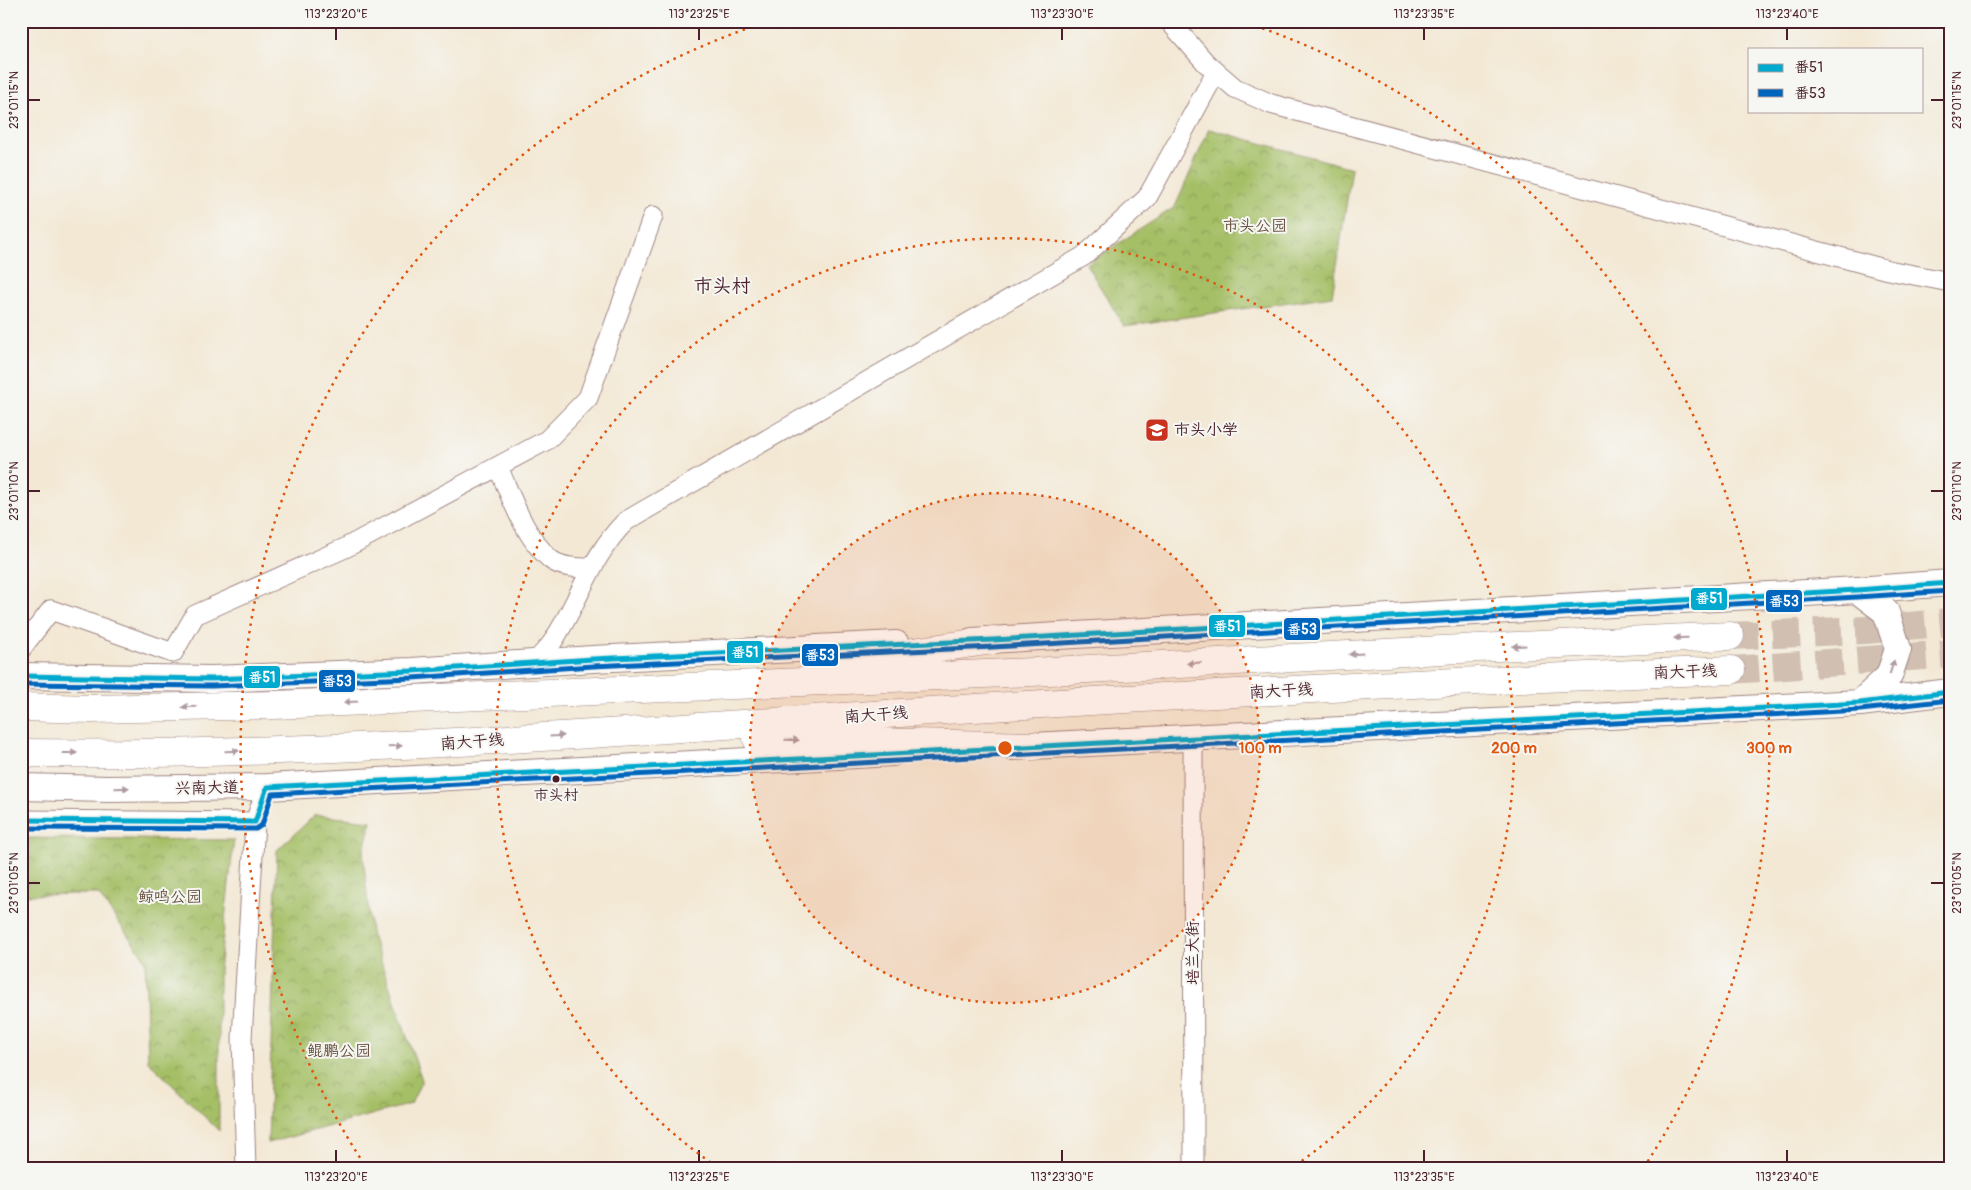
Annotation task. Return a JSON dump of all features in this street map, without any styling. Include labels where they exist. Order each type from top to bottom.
[{"type":"highway","name":"南大干线","points":[[21,707],[91,709],[264,706],[1032,672],[1506,646],[1730,636]]},
{"type":"highway","points":[[678,687],[993,640]]},
{"type":"highway","name":"南大干线","points":[[21,753],[179,753],[416,746],[1036,704],[1731,670]]},
{"type":"highway","points":[[586,734],[1034,746]]},
{"type":"main road","points":[[21,676],[212,679],[412,671],[535,662],[993,640],[1950,583]]},
{"type":"main road","points":[[1857,590],[1886,612],[1898,649],[1889,676],[1860,703]]},
{"type":"main road","name":"兴南大道","points":[[21,787],[108,789],[266,787],[1860,703],[1944,695]]},
{"type":"street","points":[[1170,21],[1206,63],[1234,88],[1271,104],[1888,270],[1950,282]]},
{"type":"street","points":[[535,662],[554,639],[612,535],[626,522],[654,503],[1084,256],[1147,198],[1216,72]]},
{"type":"street","points":[[21,649],[51,610],[173,653],[195,615],[345,548],[547,440],[588,398],[653,216]]},
{"type":"street","points":[[498,467],[530,536],[551,560],[575,568],[592,568]]},
{"type":"street","name":"培兰大街","points":[[1193,738],[1194,1169]]},
{"type":"street","points":[[246,1169],[242,1038],[254,822],[266,787]]},
{"type":"street","points":[[21,820],[254,822]]},
{"type":"green space","name":"市头公园","points":[[1209,129],[1352,168],[1332,296],[1124,326],[1086,264],[1175,207]]},
{"type":"green space","name":"鲲鹏公园","points":[[315,815],[371,821],[363,854],[371,933],[422,1080],[411,1104],[268,1143],[277,850]]},
{"type":"green space","name":"鲸鸣公园","points":[[21,838],[234,840],[219,971],[219,1131],[148,1061],[145,959],[98,894],[21,895]]},
{"type":"tunnel","points":[[1730,636],[1866,630],[1950,622]]},
{"type":"tunnel","points":[[1731,670],[1950,654]]},
{"type":"transit line","name":"番51","points":[[21,676],[212,679],[412,671],[593,659],[993,640],[1950,583]]},
{"type":"transit line","name":"番53","points":[[21,684],[212,686],[412,678],[593,666],[993,647],[1950,591]]},
{"type":"transit line","name":"番51","points":[[21,820],[255,822],[267,787],[1860,703],[1950,692]]},
{"type":"transit line","name":"番53","points":[[21,828],[256,829],[262,825],[272,794],[1860,710],[1950,700]]},
{"type":"place","name":"市头小学","points":[[1157,430]]},
{"type":"place","name":"市头村","points":[[556,779]]},
{"type":"district","name":"市头村","points":[[722,286]]}]
